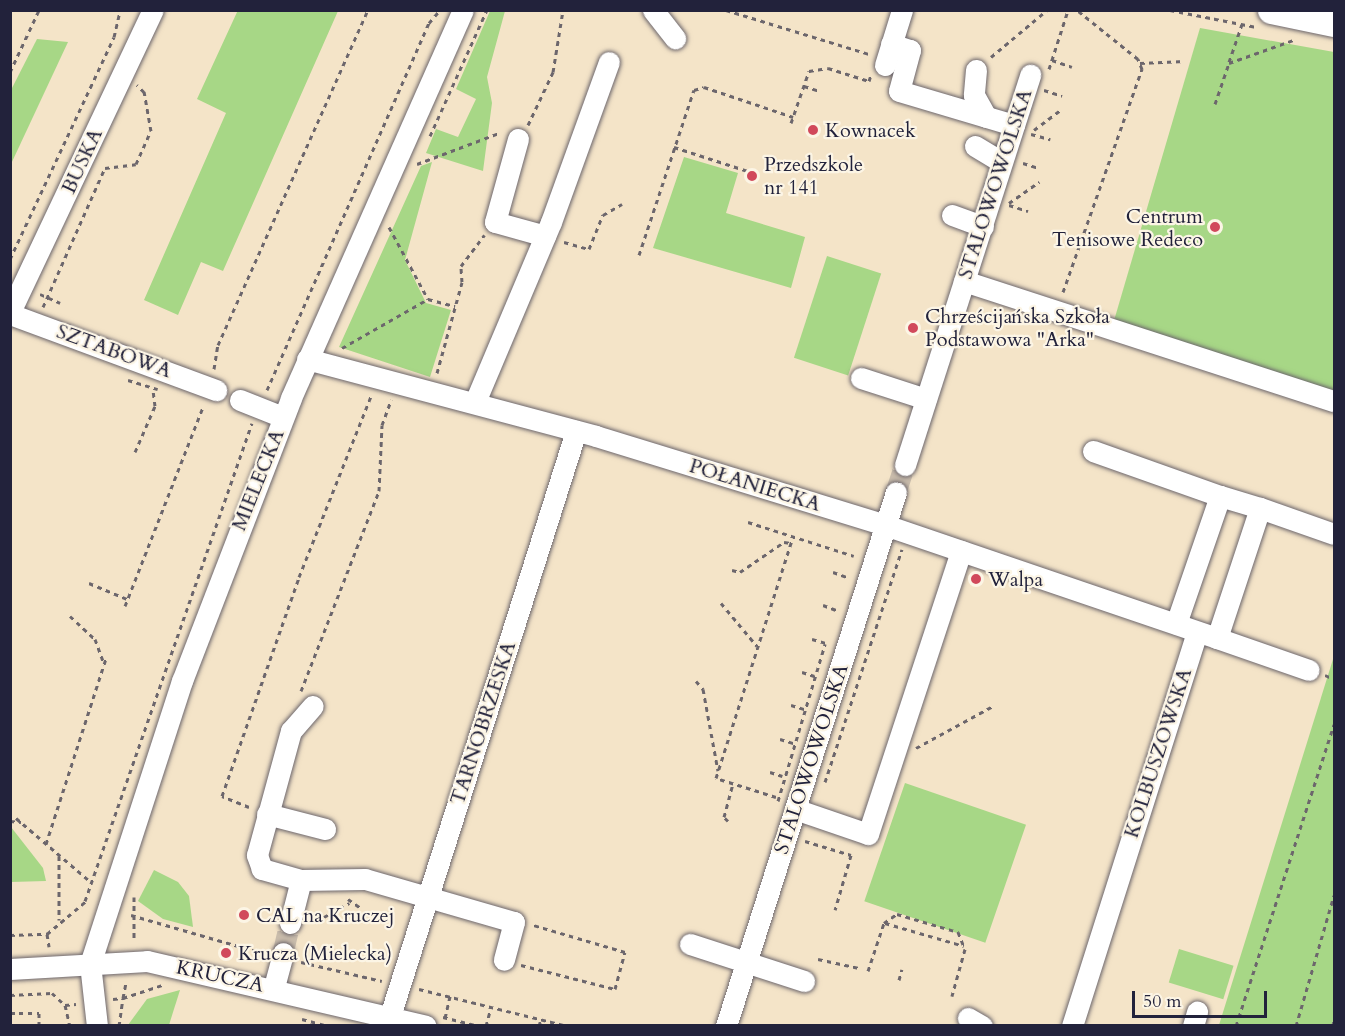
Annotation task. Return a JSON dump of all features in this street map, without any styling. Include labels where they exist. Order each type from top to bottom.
[{"type":"main road","points":[[1273,24],[1335,23]]},
{"type":"street","name":"BUSKA","points":[[10,313],[153,10]]},
{"type":"street","name":"MIELECKA","points":[[90,964],[182,681],[283,417],[463,10]]},
{"type":"street","points":[[653,10],[675,38]]},
{"type":"street","points":[[885,56],[902,10]]},
{"type":"street","points":[[885,56],[910,50],[900,91],[1025,130]]},
{"type":"street","points":[[475,402],[545,236],[609,62]]},
{"type":"street","points":[[976,70],[974,94],[986,117]]},
{"type":"street","name":"STALOWOWOLSKA","points":[[905,465],[983,226],[1025,130],[1037,82]]},
{"type":"street","points":[[523,129],[495,222],[545,236]]},
{"type":"street","points":[[975,146],[1012,162]]},
{"type":"street","points":[[952,215],[983,226]]},
{"type":"street","points":[[964,281],[1335,400]]},
{"type":"street","name":"SZTABOWA","points":[[10,313],[214,389]]},
{"type":"street","name":"POŁANIECKA","points":[[307,359],[576,430],[885,525],[1309,670]]},
{"type":"street","points":[[861,378],[926,399]]},
{"type":"street","points":[[240,400],[283,417]]},
{"type":"street","name":"TARNOBRZESKA","points":[[390,1016],[576,430]]},
{"type":"street","points":[[1093,451],[1335,534]]},
{"type":"street","name":"STALOWOWOLSKA","points":[[726,1026],[896,492]]},
{"type":"street","points":[[1176,624],[1220,496]]},
{"type":"street","name":"KOLBUSZOWSKA","points":[[1072,1026],[1207,635],[1260,508]]},
{"type":"street","points":[[795,809],[868,834],[961,551]]},
{"type":"street","points":[[313,706],[291,731],[267,814],[258,863],[302,880],[365,879],[514,922],[504,960]]},
{"type":"street","points":[[267,814],[325,829]]},
{"type":"street","points":[[290,923],[302,880]]},
{"type":"street","points":[[690,944],[804,981]]},
{"type":"street","points":[[274,987],[282,955]]},
{"type":"street","name":"KRUCZA","points":[[10,969],[147,961],[274,987],[426,1026]]},
{"type":"street","points":[[90,964],[97,1026]]},
{"type":"path","points":[[10,72],[39,10]]},
{"type":"path","points":[[10,258],[114,37],[120,10]]},
{"type":"path","points":[[125,606],[214,389],[218,345],[368,10]]},
{"type":"path","points":[[427,143],[487,10]]},
{"type":"path","points":[[417,164],[523,129],[553,72],[563,10]]},
{"type":"path","points":[[726,10],[885,56],[869,81],[818,68],[809,71],[791,123]]},
{"type":"path","points":[[976,70],[1047,10]]},
{"type":"path","points":[[1077,10],[1140,63],[1185,61]]},
{"type":"path","points":[[1170,10],[1242,24],[1273,24],[1303,36],[1229,63]]},
{"type":"path","points":[[1215,104],[1242,24]]},
{"type":"path","points":[[1052,60],[1072,67]]},
{"type":"path","points":[[1056,311],[1141,78],[1140,63]]},
{"type":"path","points":[[37,324],[105,168],[136,164],[151,131],[144,92],[135,83],[139,72]]},
{"type":"path","points":[[1037,82],[1062,96]]},
{"type":"path","points":[[804,86],[819,91]]},
{"type":"path","points":[[639,255],[674,147],[699,88],[793,117]]},
{"type":"path","points":[[1025,130],[1061,110]]},
{"type":"path","points":[[1025,130],[1050,139]]},
{"type":"path","points":[[674,147],[754,173]]},
{"type":"path","points":[[412,175],[422,154]]},
{"type":"path","points":[[1012,162],[1038,168]]},
{"type":"path","points":[[1028,211],[1008,203],[1039,182]]},
{"type":"path","points":[[545,236],[589,249],[603,215],[622,204]]},
{"type":"path","points":[[394,216],[389,227],[428,299]]},
{"type":"path","points":[[435,381],[455,306],[461,266],[495,222]]},
{"type":"path","points":[[332,354],[428,299],[455,306]]},
{"type":"path","points":[[135,452],[155,406],[153,390]]},
{"type":"path","points":[[267,814],[222,796],[299,577],[374,390]]},
{"type":"path","points":[[313,706],[301,692],[319,633],[347,582],[379,491],[382,425],[393,394]]},
{"type":"path","points":[[748,522],[854,556]]},
{"type":"path","points":[[776,797],[716,778],[793,536]]},
{"type":"path","points":[[732,570],[740,573],[784,542],[791,543]]},
{"type":"path","points":[[833,572],[847,577]]},
{"type":"path","points":[[89,583],[127,599]]},
{"type":"path","points":[[721,603],[757,646]]},
{"type":"path","points":[[823,605],[836,610]]},
{"type":"path","points":[[70,616],[95,639],[104,666]]},
{"type":"path","points":[[812,639],[825,643]]},
{"type":"path","points":[[46,844],[106,658]]},
{"type":"path","points":[[801,672],[815,676]]},
{"type":"path","points":[[696,681],[703,689],[718,771]]},
{"type":"path","points":[[791,705],[804,709]]},
{"type":"path","points":[[893,759],[993,706]]},
{"type":"path","points":[[1236,1026],[1335,725]]},
{"type":"path","points":[[780,739],[793,743]]},
{"type":"path","points":[[770,772],[783,776]]},
{"type":"path","points":[[728,821],[724,817],[733,783]]},
{"type":"path","points":[[16,818],[91,882]]},
{"type":"path","points":[[10,821],[21,823]]},
{"type":"path","points":[[795,837],[851,855],[835,910]]},
{"type":"path","points":[[59,855],[59,920]]},
{"type":"path","points":[[1296,1026],[1335,895]]},
{"type":"path","points":[[10,935],[47,934],[59,920],[85,901],[94,904]]},
{"type":"path","points":[[324,917],[349,903]]},
{"type":"path","points":[[120,912],[392,983]]},
{"type":"path","points":[[868,971],[884,923],[897,914],[928,923],[958,932],[964,946],[952,996]]},
{"type":"path","points":[[131,915],[134,940]]},
{"type":"path","points":[[504,960],[615,989],[625,952],[514,922]]},
{"type":"path","points":[[884,923],[964,946]]},
{"type":"path","points":[[47,934],[50,953]]},
{"type":"path","points":[[818,959],[859,968]]},
{"type":"path","points":[[899,980],[902,969]]},
{"type":"path","points":[[119,1026],[126,979]]},
{"type":"path","points":[[108,999],[123,998],[165,985]]},
{"type":"path","points":[[409,986],[567,1026]]},
{"type":"path","points":[[10,995],[52,993],[65,1005],[69,1026]]},
{"type":"path","points":[[443,1026],[450,996]]},
{"type":"path","points":[[65,1005],[77,1004]]},
{"type":"path","points":[[486,1026],[491,1007]]},
{"type":"path","points":[[10,1013],[39,1013],[39,1026]]},
{"type":"path","points":[[298,1018],[329,1026]]},
{"type":"path","points":[[539,1026],[541,1019]]},
{"type":"path","points":[[1333,1026],[1335,1019]]},
{"type":"green space","points":[[238,10],[338,11],[223,271],[201,262],[178,315],[144,300],[226,113],[197,99]]},
{"type":"green space","points":[[490,11],[505,11],[487,77],[492,103],[483,171],[426,153],[436,129],[458,137],[476,99],[456,89]]},
{"type":"green space","points":[[1200,28],[1334,52],[1334,392],[1113,324]]},
{"type":"green space","points":[[37,39],[68,42],[11,164],[11,90]]},
{"type":"green space","points":[[684,157],[738,173],[726,213],[805,237],[791,288],[653,248]]},
{"type":"green space","points":[[432,162],[405,260],[426,303],[451,310],[430,377],[339,347],[421,166]]},
{"type":"green space","points":[[827,256],[881,274],[848,375],[794,358]]},
{"type":"green space","points":[[1334,656],[1334,1025],[1219,1025]]},
{"type":"green space","points":[[905,783],[1026,825],[985,943],[864,901]]},
{"type":"green space","points":[[11,827],[43,868],[46,881],[11,882]]},
{"type":"green space","points":[[154,870],[178,882],[189,896],[193,927],[163,919],[138,901]]},
{"type":"green space","points":[[1179,949],[1234,966],[1223,999],[1169,982]]},
{"type":"green space","points":[[180,990],[169,1025],[128,1025],[147,999]]},
{"type":"tunnel","points":[[896,492],[905,465]]},
{"type":"tunnel","points":[[283,953],[290,923]]},
{"type":"place","name":"Kownacek","points":[[813,130]]},
{"type":"place","name":"Przedszkole nr 141","points":[[752,176]]},
{"type":"place","name":"Centrum Tenisowe Redeco","points":[[1215,227]]},
{"type":"place","name":"Chrześcijańska Szkoła Podstawowa \"Arka\"","points":[[913,328]]},
{"type":"place","name":"Walpa","points":[[976,579]]},
{"type":"place","name":"CAL na Kruczej","points":[[244,915]]},
{"type":"place","name":"Krucza (Mielecka)","points":[[226,953]]}]
